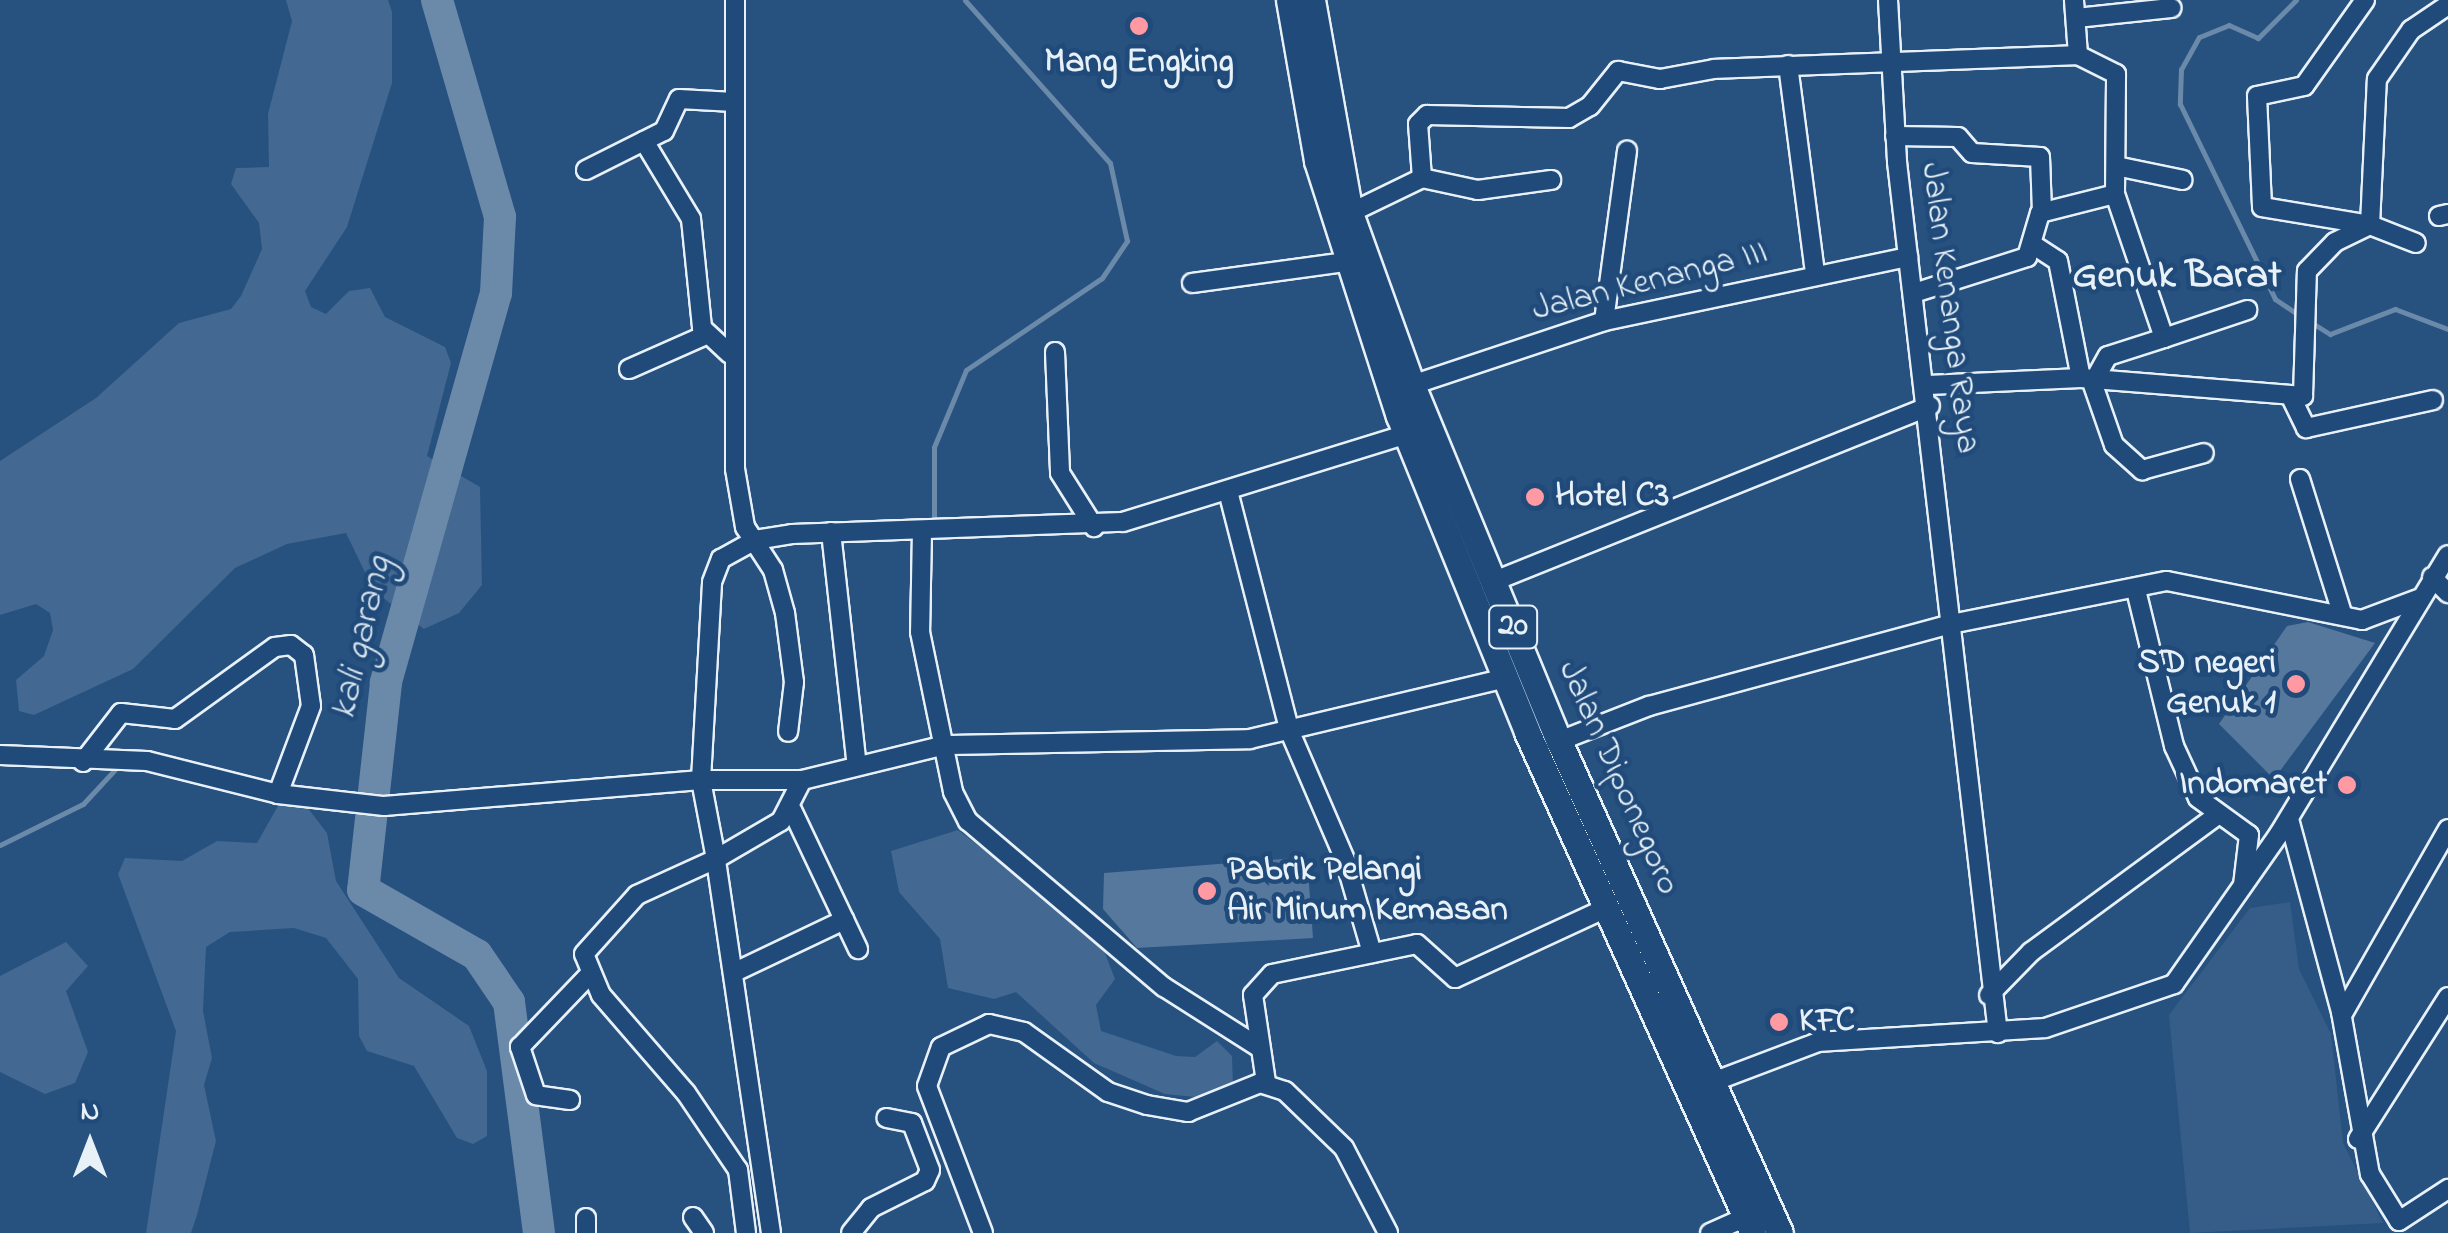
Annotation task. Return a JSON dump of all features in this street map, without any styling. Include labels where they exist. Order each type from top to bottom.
[{"type":"highway","name":"Jalan Diponegoro","points":[[1289,0],[1302,93],[1345,262],[1418,430],[1492,582],[1608,873],[1703,1087],[1780,1233]]},
{"type":"highway","name":"Jalan Diponegoro","points":[[1312,0],[1350,213],[1412,384],[1418,430],[1527,732],[1608,873]]},
{"type":"highway","name":"20","points":[[1608,873],[1609,907],[1703,1087],[1750,1225]]},
{"type":"street","points":[[735,0],[730,354],[738,492],[786,613],[794,682],[788,732]]},
{"type":"street","name":"Jalan Kenanga Raya","points":[[1888,0],[1895,136],[1928,384],[1989,996],[1998,1033]]},
{"type":"street","points":[[2365,0],[2304,86],[2259,93],[2256,102],[2263,210],[2370,225],[2416,243]]},
{"type":"street","points":[[2370,225],[2377,79],[2411,30],[2448,5]]},
{"type":"street","points":[[2078,54],[2075,9],[2171,8]]},
{"type":"street","points":[[1422,178],[1418,124],[1427,115],[1568,118],[1590,106],[1618,71],[1660,79],[1788,65],[2078,54],[2115,71],[2115,194],[2164,338]]},
{"type":"street","points":[[1788,65],[1815,274]]},
{"type":"street","points":[[586,170],[664,130],[679,98],[734,102]]},
{"type":"street","points":[[1895,136],[1958,137],[1972,153],[2040,156],[2042,212],[2035,246],[2027,258],[1914,293]]},
{"type":"street","points":[[644,141],[691,219],[706,335],[730,354]]},
{"type":"street","points":[[1604,321],[1627,151]]},
{"type":"street","points":[[2116,166],[2183,180]]},
{"type":"street","points":[[1350,213],[1422,178],[1478,190],[1550,180]]},
{"type":"street","points":[[2042,212],[2115,194]]},
{"type":"street","points":[[1928,384],[2089,379],[2304,394],[2305,278],[2335,242],[2370,225]]},
{"type":"street","points":[[2035,246],[2058,261],[2089,379],[2114,445],[2142,470],[2204,453]]},
{"type":"street","name":"Jalan Kenanga III","points":[[1412,384],[1604,321],[1908,256]]},
{"type":"street","points":[[1192,284],[1345,262]]},
{"type":"street","points":[[2089,379],[2108,356],[2247,310]]},
{"type":"street","points":[[629,369],[706,335]]},
{"type":"street","points":[[1056,352],[1060,473],[1094,526]]},
{"type":"street","points":[[2290,395],[2298,426],[2306,428],[2433,400]]},
{"type":"street","points":[[1492,582],[1930,406]]},
{"type":"street","points":[[771,1233],[737,971],[701,780],[714,570],[755,540],[831,532],[1094,526],[1228,495],[1418,430]]},
{"type":"street","points":[[2300,479],[2342,613]]},
{"type":"street","points":[[1228,495],[1290,732],[1345,860],[1372,952]]},
{"type":"street","points":[[922,531],[920,632],[953,792],[992,848],[1164,987],[1260,1048]]},
{"type":"street","points":[[831,532],[858,766]]},
{"type":"street","points":[[1703,1087],[1771,1054],[1844,1038],[2044,1028],[2174,984],[2284,826],[2418,598],[2448,555]]},
{"type":"street","points":[[2432,578],[2448,594]]},
{"type":"street","points":[[1558,741],[1649,706],[1952,624],[2136,590],[2198,583],[2368,619],[2418,598]]},
{"type":"street","points":[[2136,590],[2174,746],[2215,817],[2249,836],[2242,890]]},
{"type":"street","points":[[82,762],[117,715],[144,711],[175,719],[274,647],[292,644],[304,655],[311,706],[280,788]]},
{"type":"street","points":[[0,755],[131,762],[321,799],[384,806],[701,780],[802,780],[946,746],[1290,732],[1506,678]]},
{"type":"street","points":[[746,1233],[738,1170],[588,976],[584,954],[606,922],[660,880],[760,838],[792,810],[802,780]]},
{"type":"street","points":[[792,810],[858,949]]},
{"type":"street","points":[[1989,996],[2031,952],[2215,817]]},
{"type":"street","points":[[2284,826],[2342,1015],[2358,1140],[2399,1222],[2448,1189]]},
{"type":"street","points":[[2342,1015],[2448,829]]},
{"type":"street","points":[[1388,1233],[1344,1148],[1266,1082],[1253,995],[1264,982],[1298,965],[1422,944],[1454,978],[1609,907]]},
{"type":"street","points":[[737,971],[844,920]]},
{"type":"street","points":[[570,1100],[536,1096],[520,1048],[588,976]]},
{"type":"street","points":[[2358,1140],[2448,997]]},
{"type":"street","points":[[984,1233],[926,1086],[933,1058],[956,1034],[1007,1026],[1108,1092],[1188,1112],[1266,1082]]},
{"type":"street","points":[[850,1233],[871,1208],[925,1182],[930,1170],[912,1122],[886,1118]]},
{"type":"street","points":[[1710,1233],[1750,1225]]},
{"type":"shaded area","points":[[286,0],[388,0],[392,12],[392,83],[347,227],[305,291],[311,307],[326,314],[349,291],[370,288],[385,317],[445,347],[451,363],[427,456],[480,487],[482,585],[459,613],[424,629],[374,591],[346,533],[287,544],[235,568],[133,669],[34,715],[19,711],[16,680],[44,656],[53,630],[50,613],[36,604],[0,615],[0,461],[96,398],[179,323],[231,309],[241,296],[262,249],[259,223],[231,184],[236,168],[269,167],[268,114],[292,21]]},
{"type":"shaded area","points":[[279,804],[307,807],[327,833],[336,881],[399,978],[469,1026],[487,1071],[487,1136],[473,1144],[457,1138],[414,1066],[367,1051],[359,1036],[358,979],[326,938],[294,928],[230,932],[206,947],[203,1011],[212,1058],[204,1085],[216,1141],[197,1215],[191,1233],[146,1233],[176,1031],[118,874],[125,858],[182,861],[217,841],[257,843]]},
{"type":"shaded area","points":[[958,830],[1061,908],[1105,953],[1115,979],[1096,1005],[1101,1031],[1176,1056],[1195,1057],[1217,1041],[1232,1056],[1233,1087],[1205,1098],[1165,1094],[1094,1063],[1016,992],[994,999],[948,988],[940,939],[899,892],[891,851]]},
{"type":"shaded area","points":[[2290,902],[2299,969],[2331,1034],[2343,1143],[2383,1223],[2190,1233],[2169,1015],[2250,908]]},
{"type":"shaded area","points":[[66,942],[88,966],[66,991],[88,1052],[75,1083],[45,1094],[0,1072],[0,976]]},
{"type":"building","name":"SD negeri Genuk 1","points":[[2308,622],[2375,643],[2274,779],[2219,724],[2287,626]]},
{"type":"building","name":"Pabrik Pelangi Air Minum Kemasan","points":[[1307,857],[1313,938],[1137,948],[1103,909],[1104,873]]},
{"type":"waterway","name":"kali garang","points":[[437,0],[500,217],[496,293],[386,683],[363,890],[477,955],[509,1002],[539,1233]]},
{"type":"waterway","points":[[934,517],[934,447],[966,370],[1102,278],[1127,241],[1110,163],[965,0]]},
{"type":"waterway","points":[[2296,0],[2258,38],[2229,25],[2199,37],[2181,69],[2180,104],[2275,299],[2299,315]]},
{"type":"waterway","points":[[2309,321],[2330,334],[2395,309],[2448,329]]},
{"type":"waterway","points":[[0,845],[83,804],[120,764]]},
{"type":"place","name":"Mang Engking","points":[[1139,26]]},
{"type":"place","name":"Hotel C3","points":[[1535,497]]},
{"type":"place","name":"SD negeri Genuk 1","points":[[2296,684]]},
{"type":"place","name":"Indomaret","points":[[2347,785]]},
{"type":"place","name":"Pabrik Pelangi Air Minum Kemasan","points":[[1207,891]]},
{"type":"place","name":"KFC","points":[[1779,1022]]},
{"type":"district","name":"Genuk Barat","points":[[2177,277]]}]
